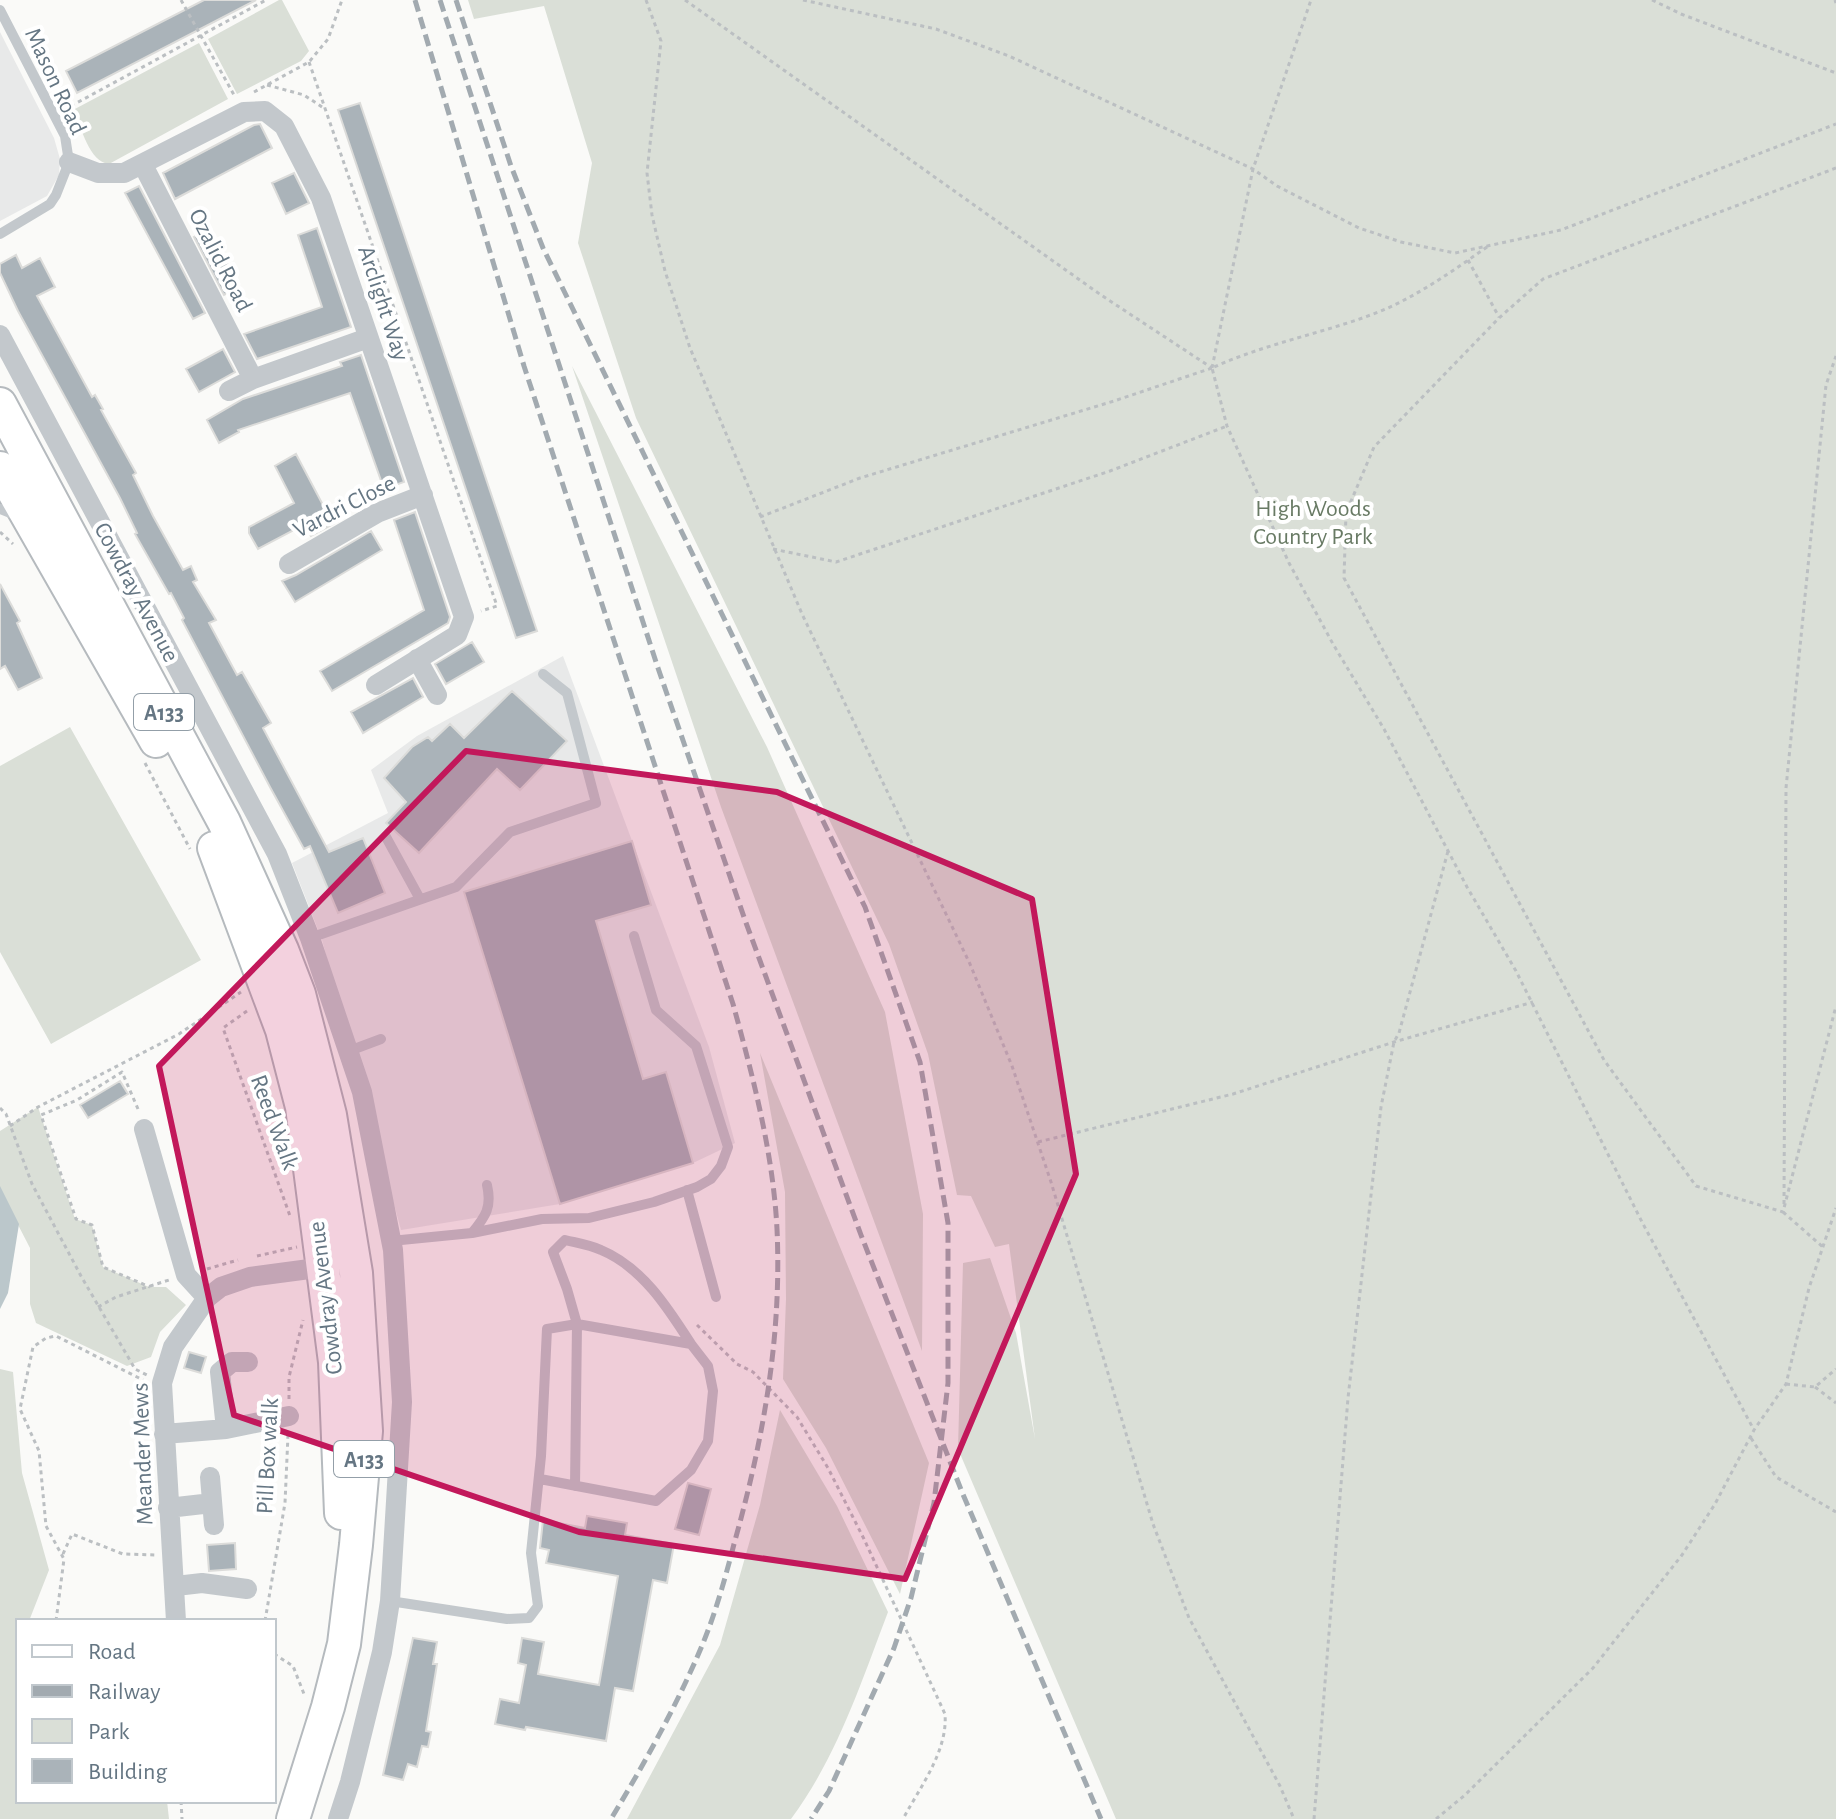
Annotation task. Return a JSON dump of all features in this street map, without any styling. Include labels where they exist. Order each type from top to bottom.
[{"type":"main road","name":"Cowdray Avenue","points":[[0,404],[11,483],[206,829],[283,949],[282,1030],[302,1107],[310,1262],[335,1362],[344,1644]]},
{"type":"main road","name":"Cowdray Avenue","points":[[11,483],[224,822],[283,949],[299,994],[330,1115],[354,1260],[366,1431],[344,1644],[293,1819]]},
{"type":"street","name":"Arclight Way","points":[[244,112],[265,111],[284,126],[321,198],[464,617]]},
{"type":"street","points":[[69,162],[98,173],[124,173],[244,112]]},
{"type":"street","name":"Ozalid Road","points":[[143,165],[253,379]]},
{"type":"street","name":"Cowdray Avenue","points":[[0,335],[277,854],[283,949],[349,1051],[362,1092],[391,1241],[402,1402],[390,1601],[382,1652],[338,1819]]},
{"type":"street","points":[[229,391],[253,379],[368,338]]},
{"type":"street","name":"Vardri Close","points":[[289,564],[304,544],[423,495]]},
{"type":"street","points":[[376,685],[457,635],[464,617]]},
{"type":"street","points":[[417,659],[437,695]]},
{"type":"street","points":[[144,1129],[186,1275],[207,1298]]},
{"type":"street","name":"Meander Mews","points":[[176,1619],[162,1383],[173,1347],[207,1298],[233,1281],[310,1262],[354,1260]]},
{"type":"street","points":[[226,1429],[220,1372],[232,1362],[248,1362]]},
{"type":"street","points":[[164,1434],[226,1429],[289,1416]]},
{"type":"street","points":[[210,1477],[214,1525]]},
{"type":"street","points":[[168,1508],[212,1503]]},
{"type":"street","points":[[356,1545],[393,1542]]},
{"type":"street","points":[[176,1586],[202,1583],[247,1589]]},
{"type":"street","points":[[344,1644],[382,1652]]},
{"type":"lane","name":"Mason Road","points":[[0,10],[8,37],[65,136],[69,162],[50,204],[0,234]]},
{"type":"lane","points":[[283,949],[456,887],[510,832],[596,803],[567,693],[543,674]]},
{"type":"lane","points":[[386,837],[420,899]]},
{"type":"lane","points":[[391,1241],[472,1233],[542,1219],[589,1218],[654,1202],[711,1179],[721,1166],[728,1147],[696,1046],[656,1010],[634,936]]},
{"type":"lane","points":[[349,1051],[381,1039]]},
{"type":"lane","points":[[472,1233],[488,1214],[491,1200],[487,1185]]},
{"type":"lane","points":[[687,1190],[716,1297]]},
{"type":"lane","points":[[540,1479],[575,1486],[656,1501],[691,1470],[708,1441],[713,1391],[708,1366],[654,1291],[627,1265],[601,1250],[565,1240],[553,1252],[577,1324],[575,1486]]},
{"type":"lane","points":[[390,1601],[507,1619],[529,1618],[538,1606],[531,1553],[540,1479],[547,1329],[577,1324],[691,1344]]},
{"type":"path","points":[[181,0],[244,112]]},
{"type":"path","points":[[71,106],[266,0]]},
{"type":"path","points":[[646,0],[661,41],[647,173],[652,215],[665,271],[690,348],[722,418],[773,549],[833,681],[970,964],[1012,1066],[1038,1142],[1153,1524],[1189,1618],[1280,1786],[1294,1819]]},
{"type":"path","points":[[685,0],[1101,295],[1212,368]]},
{"type":"path","points":[[803,0],[936,29],[1009,56],[1253,169],[1277,186],[1359,228],[1401,242],[1455,253],[1561,230],[1836,124]]},
{"type":"path","points":[[1311,0],[1253,169],[1212,368],[1227,426],[1289,563],[1533,1002],[1642,1222],[1754,1430]]},
{"type":"path","points":[[1652,0],[1836,73]]},
{"type":"path","points":[[309,62],[497,606],[464,617]]},
{"type":"path","points":[[267,85],[304,95],[325,109]]},
{"type":"path","points":[[1824,1248],[1783,1212],[1696,1186],[1604,1060],[1344,578],[1346,513],[1374,447],[1499,318],[1543,279],[1836,168]]},
{"type":"path","points":[[760,517],[860,478],[1114,401],[1383,310],[1487,247]]},
{"type":"path","points":[[1468,260],[1499,318]]},
{"type":"path","points":[[1783,1212],[1786,788],[1826,385],[1836,356]]},
{"type":"path","points":[[773,549],[836,562],[1110,471],[1227,426]]},
{"type":"path","points":[[1314,1819],[1350,1383],[1381,1107],[1394,1042],[1448,850]]},
{"type":"path","points":[[10,1126],[38,1107],[179,1034],[244,990]]},
{"type":"path","points":[[1038,1142],[1233,1094],[1394,1042],[1533,1002]]},
{"type":"path","points":[[1783,1212],[1836,1006]]},
{"type":"path","name":"Reed Walk","points":[[248,1011],[223,1028],[290,1216]]},
{"type":"path","points":[[138,1109],[122,1072],[77,1100],[41,1115],[76,1219],[92,1225],[103,1267],[150,1287]]},
{"type":"path","points":[[0,1108],[6,1114],[32,1184],[98,1307],[135,1369],[162,1383]]},
{"type":"path","points":[[1436,1819],[1465,1795],[1593,1668],[1682,1555],[1715,1504],[1754,1430],[1786,1384],[1809,1288],[1836,1208]]},
{"type":"path","points":[[98,1307],[116,1297],[232,1261],[310,1262]]},
{"type":"path","name":"Pill Box walk","points":[[265,1619],[285,1503],[289,1377],[304,1317]]},
{"type":"path","points":[[56,1619],[64,1559],[46,1526],[39,1451],[20,1409],[33,1347],[46,1338],[56,1336],[140,1379],[162,1383]]},
{"type":"path","points":[[1815,1387],[1836,1369]]},
{"type":"path","points":[[1786,1384],[1815,1387],[1836,1403]]},
{"type":"path","points":[[1751,1437],[1776,1477],[1836,1512]]},
{"type":"path","points":[[63,1554],[72,1534],[123,1554],[172,1555]]},
{"type":"path","points":[[903,1819],[940,1749],[946,1731]]},
{"type":"highlighted area","points":[[466,751],[777,792],[1032,899],[1076,1174],[905,1579],[579,1532],[234,1415],[159,1066]]},
{"type":"shaded area","points":[[0,32],[54,138],[60,159],[59,175],[47,196],[0,221]]},
{"type":"shaded area","points":[[563,656],[709,1047],[735,1143],[693,1163],[560,1204],[401,1230],[322,940],[292,863],[388,813],[371,770],[417,736]]},
{"type":"shaded area","points":[[0,1186],[19,1224],[8,1293],[0,1309]]},
{"type":"green space","points":[[282,0],[309,51],[301,61],[237,94],[208,39]]},
{"type":"green space","name":"High Woods Country Park","points":[[468,0],[1836,0],[1836,1819],[1116,1819],[958,1449],[963,1263],[990,1258],[1016,1333],[1035,1439],[1009,1244],[995,1247],[971,1196],[957,1195],[928,1054],[889,944],[636,418],[578,243],[592,163],[544,6],[474,19]]},
{"type":"green space","points":[[199,43],[228,99],[109,164],[96,157],[73,110]]},
{"type":"green space","points":[[572,366],[767,747],[885,1012],[923,1214],[922,1351],[721,807]]},
{"type":"green space","points":[[70,727],[201,960],[51,1044],[0,952],[0,766]]},
{"type":"green space","points":[[760,1053],[929,1463],[900,1594],[826,1448],[783,1379],[785,1192]]},
{"type":"green space","points":[[38,1107],[75,1219],[92,1225],[103,1267],[149,1287],[166,1287],[186,1305],[160,1332],[151,1357],[127,1366],[36,1323],[30,1304],[30,1248],[0,1190],[0,1131]]},
{"type":"green space","points":[[0,1369],[13,1372],[22,1473],[49,1570],[30,1619],[16,1619],[16,1803],[167,1803],[169,1819],[0,1819]]},
{"type":"green space","points":[[780,1410],[837,1506],[888,1612],[835,1745],[791,1819],[627,1819],[720,1645],[760,1505]]},
{"type":"building","points":[[204,0],[256,0],[77,93],[66,71]]},
{"type":"building","points":[[360,103],[537,631],[516,638],[338,110]]},
{"type":"building","points":[[260,124],[272,148],[175,199],[163,173]]},
{"type":"building","points":[[294,173],[309,203],[286,214],[272,183]]},
{"type":"building","points":[[139,186],[205,313],[193,319],[125,193]]},
{"type":"building","points":[[317,228],[351,327],[257,359],[244,334],[322,307],[298,235]]},
{"type":"building","points":[[210,229],[239,287],[224,295],[194,237]]},
{"type":"building","points":[[16,255],[22,268],[40,258],[55,287],[37,296],[92,397],[95,395],[103,409],[136,473],[133,475],[153,516],[183,570],[191,566],[197,580],[193,582],[216,620],[209,623],[237,675],[242,672],[271,723],[263,728],[329,852],[363,838],[385,893],[338,913],[310,846],[304,849],[270,787],[182,620],[184,618],[171,593],[135,534],[120,498],[18,311],[0,273],[0,264]]},
{"type":"building","points":[[223,349],[235,372],[199,392],[186,369]]},
{"type":"building","points":[[361,355],[404,482],[384,489],[350,393],[238,430],[219,443],[207,420],[243,399],[342,366],[340,362]]},
{"type":"building","points":[[296,454],[333,524],[311,536],[305,524],[258,549],[249,527],[294,503],[275,466]]},
{"type":"building","points":[[415,512],[450,617],[448,623],[332,691],[320,671],[424,610],[394,520]]},
{"type":"building","points":[[371,531],[382,550],[295,602],[282,581]]},
{"type":"building","points":[[0,584],[20,621],[17,623],[42,678],[18,690],[5,666],[0,669]]},
{"type":"building","points":[[472,642],[484,662],[446,684],[435,664]]},
{"type":"building","points":[[413,678],[423,697],[363,733],[351,712]]},
{"type":"building","points":[[512,691],[567,741],[520,790],[497,769],[419,853],[386,823],[406,802],[384,778],[412,747],[428,737],[432,741],[450,724],[464,738]]},
{"type":"building","points":[[632,841],[651,905],[596,921],[643,1079],[666,1072],[693,1163],[560,1204],[464,892]]},
{"type":"building","points":[[120,1081],[128,1094],[88,1118],[80,1105]]},
{"type":"building","points":[[189,1352],[206,1357],[201,1373],[184,1368]]},
{"type":"building","points":[[688,1483],[711,1489],[699,1535],[675,1529]]},
{"type":"building","points":[[587,1516],[627,1523],[625,1535],[674,1544],[667,1583],[653,1580],[633,1691],[615,1688],[606,1741],[495,1724],[500,1699],[519,1703],[526,1665],[518,1663],[522,1638],[544,1642],[538,1674],[599,1685],[618,1576],[546,1563],[549,1550],[540,1548],[543,1520],[585,1528]]},
{"type":"building","points":[[235,1543],[236,1569],[209,1571],[207,1545]]},
{"type":"building","points":[[413,1638],[437,1642],[433,1664],[437,1664],[426,1731],[431,1732],[428,1747],[422,1746],[417,1767],[408,1764],[403,1780],[383,1775]]},
{"type":"railway","points":[[415,0],[524,366],[733,1004],[761,1115],[775,1200],[778,1269],[773,1349],[762,1428],[744,1505],[719,1597],[701,1648],[659,1735],[611,1819]]},
{"type":"railway","points":[[440,0],[658,668],[745,920],[861,1235],[962,1492],[1101,1819]]},
{"type":"railway","points":[[456,0],[511,166],[543,248],[865,907],[920,1062],[948,1223],[948,1383],[934,1503],[911,1598],[894,1648],[829,1791],[811,1819]]}]
